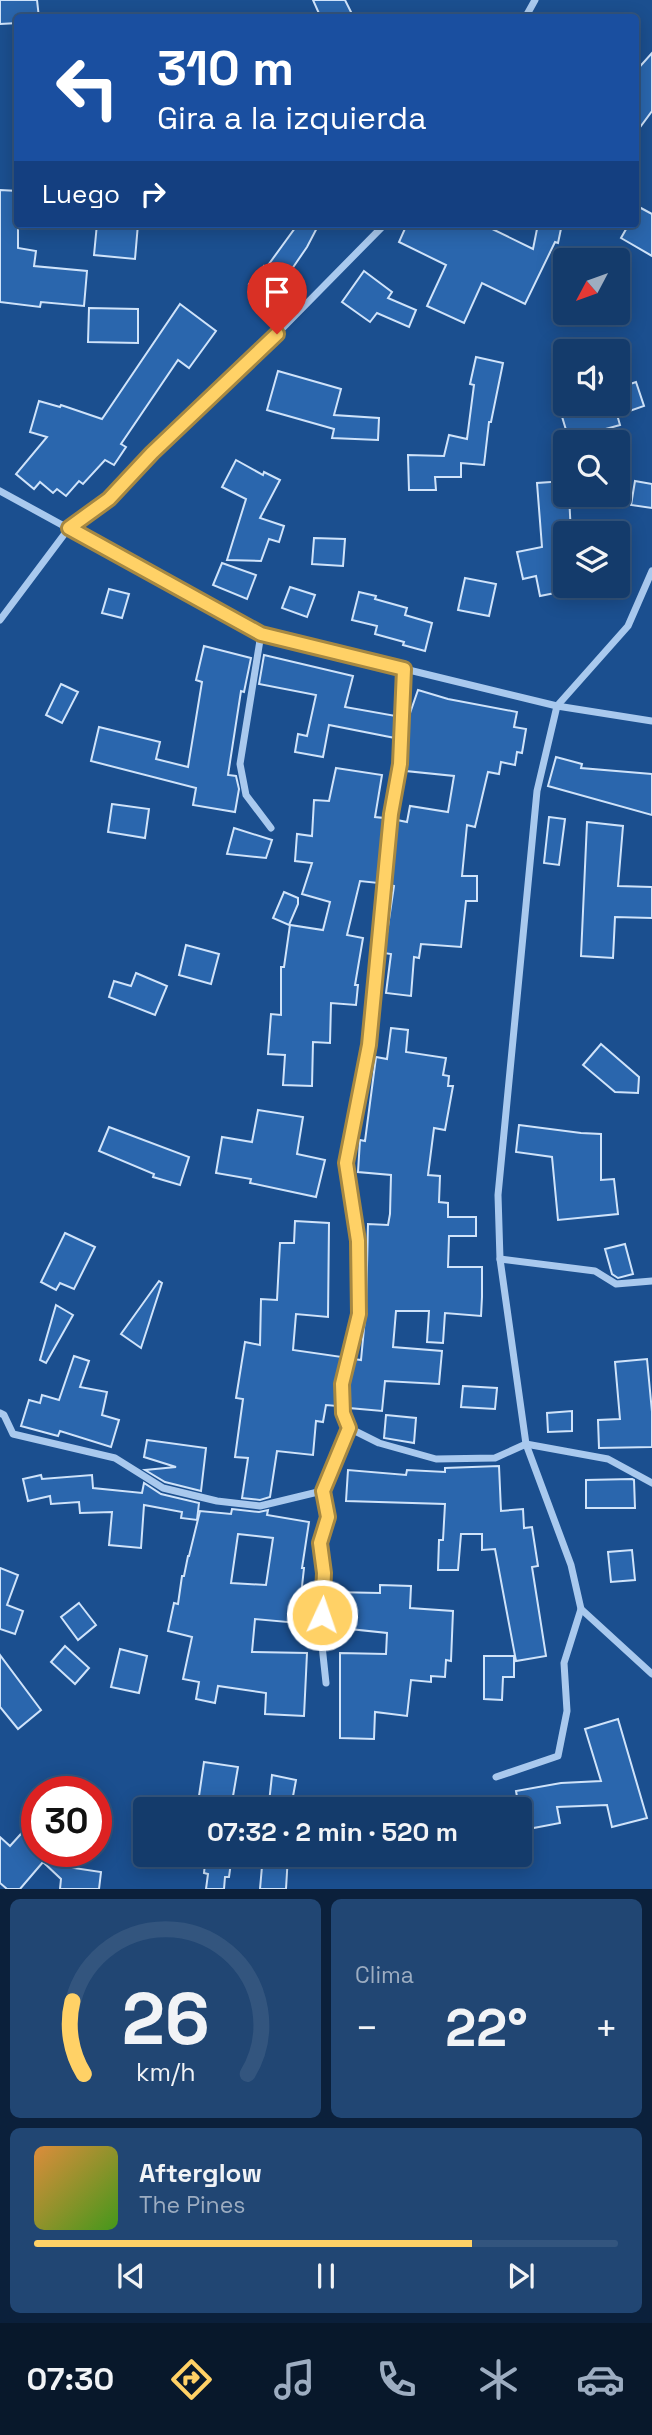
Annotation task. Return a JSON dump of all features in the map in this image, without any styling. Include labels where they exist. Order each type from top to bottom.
[{"type":"street","points":[[0,620],[69,528],[109,499],[152,453],[258,353],[381,228]]},
{"type":"street","points":[[0,491],[261,634],[557,706],[652,721]]},
{"type":"street","points":[[496,1777],[558,1756],[567,1711],[564,1663],[581,1609],[571,1565],[526,1444],[500,1259],[498,1195],[537,791],[557,706],[628,626],[652,571]]},
{"type":"street","points":[[261,634],[240,764],[246,795],[271,828]]},
{"type":"street","points":[[404,669],[400,764],[391,814],[369,1045],[346,1163],[359,1253],[359,1314],[342,1384],[343,1413],[349,1428],[379,1443],[436,1459],[495,1458],[526,1444],[608,1459],[652,1483]]},
{"type":"street","points":[[500,1259],[595,1271],[615,1284],[652,1281]]},
{"type":"street","points":[[0,1413],[4,1415],[13,1434],[115,1458],[163,1488],[217,1502],[260,1506],[323,1491]]},
{"type":"street","points":[[326,1683],[321,1636],[324,1573],[320,1543],[328,1517],[323,1491],[349,1428]]},
{"type":"street","points":[[581,1609],[652,1674]]},
{"type":"building","points":[[0,0],[37,0],[39,14],[14,14],[14,23],[0,24]]},
{"type":"building","points":[[313,0],[345,0],[352,14],[319,14]]},
{"type":"building","points":[[652,53],[652,111],[639,129],[639,68]]},
{"type":"building","points":[[0,190],[14,191],[14,228],[18,228],[18,248],[36,251],[34,266],[87,271],[84,306],[41,302],[40,307],[0,302]]},
{"type":"building","points":[[639,207],[652,214],[652,256],[621,238],[627,228],[639,228]]},
{"type":"building","points":[[97,228],[138,228],[135,259],[94,255]]},
{"type":"building","points":[[295,228],[317,228],[283,282],[288,286],[273,304],[249,284],[264,266],[266,268]]},
{"type":"building","points":[[405,228],[490,228],[533,249],[537,228],[561,228],[558,243],[555,242],[525,304],[482,283],[464,323],[427,306],[446,265],[399,242]]},
{"type":"building","points":[[364,271],[392,292],[388,298],[416,310],[409,327],[377,313],[370,322],[342,302]]},
{"type":"building","points":[[180,304],[216,331],[189,368],[178,360],[121,444],[126,447],[114,465],[105,460],[83,484],[79,481],[66,496],[57,489],[53,493],[40,482],[34,489],[16,474],[47,437],[30,432],[39,401],[60,407],[61,405],[102,419]]},
{"type":"building","points":[[89,308],[138,309],[138,343],[88,342]]},
{"type":"building","points":[[476,357],[503,363],[489,422],[484,465],[461,463],[461,477],[435,477],[436,490],[409,490],[408,455],[444,456],[449,435],[467,439],[474,385],[470,384]]},
{"type":"building","points":[[278,371],[341,389],[334,415],[379,418],[378,440],[332,438],[334,429],[267,410]]},
{"type":"building","points":[[636,382],[644,406],[630,411],[630,384]]},
{"type":"building","points":[[562,416],[617,416],[620,425],[602,430],[566,430]]},
{"type":"building","points":[[236,460],[263,475],[264,472],[280,480],[260,518],[284,526],[279,542],[269,539],[261,561],[227,560],[246,499],[222,487]]},
{"type":"building","points":[[635,481],[652,484],[652,508],[631,505]]},
{"type":"building","points":[[553,482],[553,507],[570,507],[570,521],[553,521],[553,593],[540,596],[536,576],[523,579],[517,552],[542,547],[537,483]]},
{"type":"building","points":[[314,538],[345,539],[343,566],[312,564]]},
{"type":"building","points":[[222,563],[256,575],[247,599],[213,585]]},
{"type":"building","points":[[465,578],[496,584],[489,616],[458,610]]},
{"type":"building","points":[[290,587],[315,595],[307,617],[282,608]]},
{"type":"building","points":[[109,589],[129,594],[122,618],[102,613]]},
{"type":"building","points":[[359,592],[407,608],[405,615],[432,623],[425,651],[375,634],[377,626],[352,620]]},
{"type":"building","points":[[204,646],[251,658],[244,692],[241,691],[228,775],[236,776],[239,789],[235,812],[193,805],[196,788],[91,761],[99,727],[160,742],[156,759],[188,767],[202,682],[196,680]]},
{"type":"building","points":[[264,655],[353,676],[345,707],[396,716],[395,738],[329,725],[323,757],[295,752],[298,734],[307,736],[316,695],[259,684]]},
{"type":"building","points":[[61,684],[78,692],[62,723],[46,715]]},
{"type":"building","points":[[418,690],[448,699],[517,712],[514,727],[526,729],[522,753],[517,752],[515,765],[501,762],[499,774],[488,772],[475,827],[467,825],[462,876],[477,876],[477,901],[466,901],[461,947],[421,944],[419,958],[414,957],[411,996],[386,993],[391,954],[384,953],[394,886],[390,885],[397,820],[407,822],[410,806],[448,812],[454,776],[406,771],[408,719]]},
{"type":"building","points":[[556,757],[582,764],[581,768],[652,774],[652,815],[548,786]]},
{"type":"building","points":[[336,768],[382,775],[375,817],[384,818],[378,883],[360,881],[347,935],[363,938],[355,985],[358,985],[356,1005],[331,1003],[330,1043],[313,1042],[312,1086],[283,1085],[285,1055],[268,1054],[271,1014],[281,1015],[281,967],[284,967],[290,925],[323,930],[330,902],[302,894],[312,863],[295,861],[297,834],[312,836],[314,800],[329,801]]},
{"type":"building","points":[[112,804],[149,809],[145,838],[108,832]]},
{"type":"building","points":[[549,817],[565,819],[559,865],[544,863]]},
{"type":"building","points":[[587,822],[623,826],[618,886],[652,887],[652,918],[615,917],[613,958],[581,956]]},
{"type":"building","points":[[234,828],[272,840],[266,858],[227,854]]},
{"type":"building","points":[[284,892],[298,898],[289,925],[273,918]]},
{"type":"building","points":[[186,945],[219,954],[211,984],[179,975]]},
{"type":"building","points":[[136,973],[167,986],[155,1015],[109,997],[114,981],[131,986]]},
{"type":"building","points":[[391,1028],[408,1030],[406,1052],[446,1058],[443,1075],[449,1076],[448,1086],[453,1086],[445,1130],[434,1128],[428,1175],[440,1176],[439,1202],[448,1203],[448,1217],[476,1217],[476,1236],[449,1236],[448,1267],[482,1267],[482,1297],[481,1316],[445,1313],[443,1343],[427,1342],[429,1311],[396,1311],[393,1347],[442,1351],[439,1384],[385,1381],[382,1411],[349,1408],[348,1385],[354,1359],[361,1360],[366,1307],[368,1224],[388,1225],[390,1214],[391,1175],[358,1172],[360,1140],[365,1141],[376,1057],[387,1059]]},
{"type":"building","points":[[601,1044],[639,1077],[638,1093],[615,1092],[583,1065]]},
{"type":"building","points":[[258,1110],[303,1117],[297,1154],[325,1160],[316,1197],[250,1183],[251,1179],[216,1173],[222,1137],[252,1142]]},
{"type":"building","points":[[519,1125],[601,1134],[601,1180],[614,1179],[618,1214],[558,1220],[552,1157],[516,1152]]},
{"type":"building","points":[[109,1127],[189,1157],[180,1185],[153,1177],[154,1174],[99,1151]]},
{"type":"building","points":[[295,1221],[329,1223],[328,1317],[296,1314],[293,1350],[342,1357],[336,1383],[337,1406],[326,1405],[323,1422],[316,1421],[313,1455],[277,1451],[270,1497],[260,1500],[242,1498],[248,1458],[235,1457],[243,1399],[236,1398],[245,1342],[260,1345],[261,1299],[277,1300],[280,1243],[294,1243]]},
{"type":"building","points":[[65,1233],[95,1247],[74,1289],[60,1283],[56,1290],[41,1282]]},
{"type":"building","points":[[625,1244],[633,1274],[618,1278],[612,1274],[605,1249]]},
{"type":"building","points":[[159,1281],[162,1283],[141,1348],[121,1334]]},
{"type":"building","points":[[56,1305],[73,1315],[46,1363],[40,1360]]},
{"type":"building","points":[[74,1356],[89,1361],[80,1387],[107,1392],[102,1415],[119,1420],[111,1447],[60,1431],[58,1436],[21,1426],[29,1400],[40,1403],[42,1395],[59,1400]]},
{"type":"building","points":[[647,1359],[652,1447],[599,1448],[598,1420],[620,1419],[615,1362]]},
{"type":"building","points":[[463,1386],[497,1388],[495,1409],[461,1407]]},
{"type":"building","points":[[572,1411],[572,1431],[548,1432],[547,1413]]},
{"type":"building","points":[[386,1415],[416,1418],[414,1443],[384,1438]]},
{"type":"building","points":[[147,1440],[206,1448],[201,1491],[165,1482],[145,1470],[176,1467],[144,1457]]},
{"type":"building","points":[[499,1466],[501,1511],[523,1509],[524,1528],[532,1527],[538,1566],[532,1567],[546,1656],[516,1661],[495,1549],[482,1550],[482,1534],[461,1534],[458,1570],[438,1570],[439,1540],[443,1540],[445,1504],[346,1501],[348,1470],[406,1475],[407,1470],[445,1472],[445,1468]]},
{"type":"building","points":[[41,1475],[42,1479],[92,1475],[93,1488],[142,1493],[144,1483],[161,1494],[199,1503],[197,1520],[181,1518],[182,1512],[144,1505],[141,1548],[109,1545],[112,1512],[80,1513],[79,1502],[51,1504],[50,1496],[28,1501],[23,1479]]},
{"type":"building","points":[[632,1479],[635,1508],[586,1508],[586,1480]]},
{"type":"building","points":[[232,1509],[259,1512],[268,1510],[267,1515],[309,1522],[298,1623],[255,1619],[252,1652],[307,1653],[304,1716],[265,1714],[266,1693],[218,1686],[215,1703],[196,1699],[199,1682],[183,1679],[192,1637],[168,1631],[174,1603],[178,1604],[182,1576],[200,1511],[231,1514]],"holes":[[[238,1534],[273,1538],[266,1585],[231,1583]]]},
{"type":"building","points":[[632,1550],[635,1580],[611,1582],[608,1552]]},
{"type":"building","points":[[0,1568],[18,1575],[7,1605],[23,1611],[15,1634],[0,1629]]},
{"type":"building","points":[[380,1585],[411,1586],[410,1608],[453,1611],[451,1661],[446,1660],[445,1677],[431,1676],[431,1682],[411,1680],[407,1716],[375,1712],[374,1739],[340,1738],[340,1653],[386,1654],[387,1633],[331,1627],[332,1592],[380,1593]]},
{"type":"building","points":[[79,1603],[96,1625],[78,1640],[61,1617]]},
{"type":"building","points":[[65,1646],[89,1668],[75,1684],[51,1662]]},
{"type":"building","points":[[120,1649],[147,1656],[139,1693],[111,1687]]},
{"type":"building","points":[[0,1655],[41,1710],[18,1729],[0,1707]]},
{"type":"building","points":[[484,1656],[514,1656],[514,1677],[503,1677],[502,1700],[484,1699]]},
{"type":"building","points":[[618,1719],[647,1818],[612,1827],[607,1805],[557,1807],[560,1823],[532,1828],[532,1797],[517,1797],[516,1791],[561,1783],[601,1781],[585,1729]]},
{"type":"building","points":[[204,1762],[238,1767],[233,1797],[199,1796]]},
{"type":"building","points":[[272,1775],[296,1780],[293,1797],[270,1797]]},
{"type":"building","points":[[21,1834],[21,1867],[39,1867],[20,1889],[7,1889],[0,1883],[0,1837],[10,1846]]},
{"type":"building","points":[[48,1867],[101,1872],[99,1889],[60,1889],[61,1879]]},
{"type":"building","points":[[205,1867],[230,1867],[229,1877],[225,1877],[224,1889],[206,1889],[208,1874],[204,1873]]},
{"type":"building","points":[[262,1867],[287,1867],[286,1889],[260,1889]]},
{"type":"route","points":[[277,334],[152,453],[109,499],[69,528],[261,634],[404,669],[400,764],[391,814],[369,1045],[346,1163],[358,1241],[359,1314],[342,1384],[343,1413],[349,1428],[323,1491],[328,1517],[320,1543],[324,1573],[322,1615]]}]
